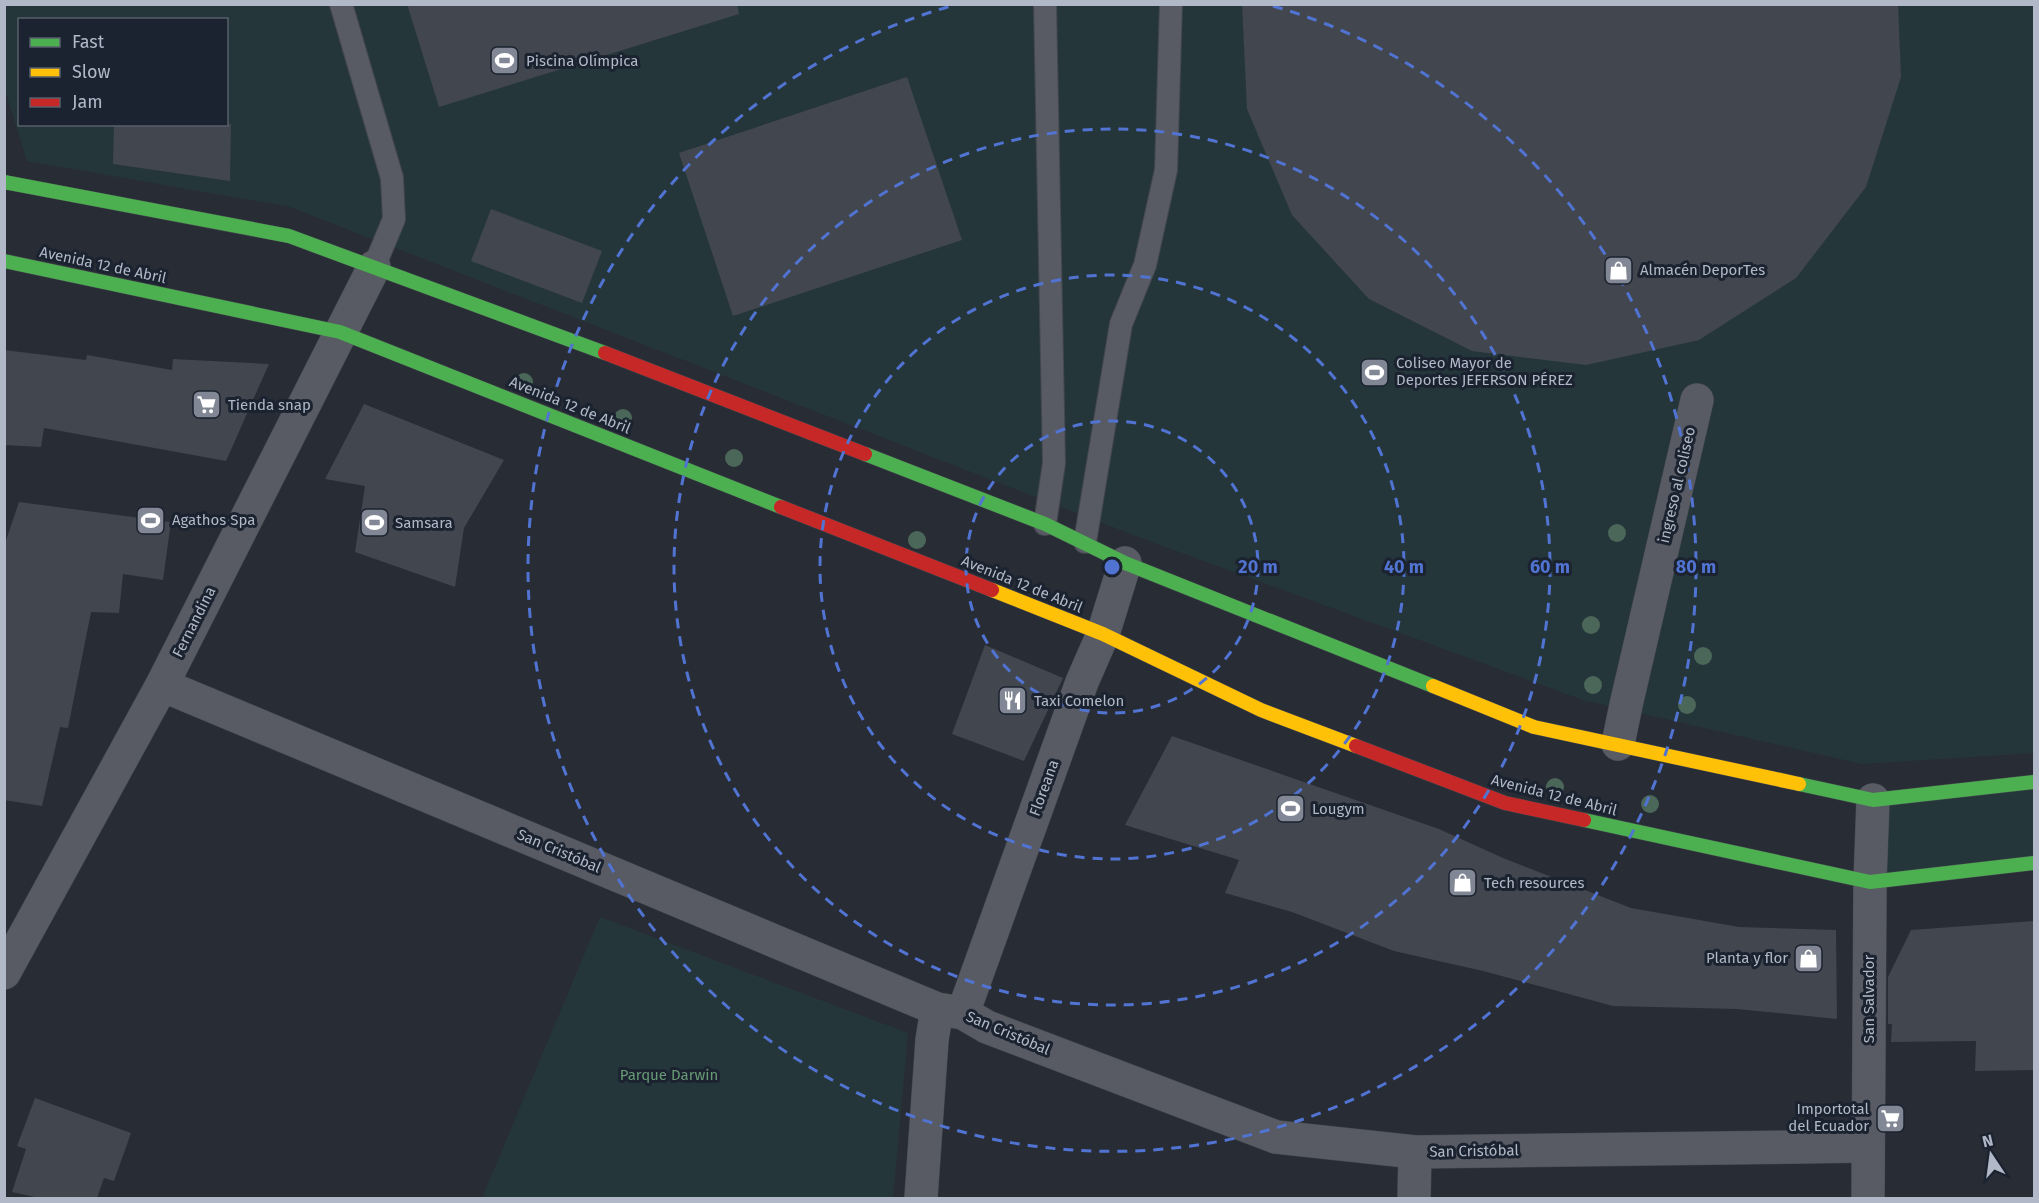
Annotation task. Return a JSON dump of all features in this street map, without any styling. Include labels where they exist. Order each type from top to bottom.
[{"type":"main road","points":[[4,182],[289,236],[623,359],[1045,524],[1125,563],[1534,727],[1873,800],[2034,782]]},
{"type":"main road","name":"Avenida 12 de Abril","points":[[4,261],[340,332],[1103,634],[1261,710],[1505,803],[1870,882],[2034,862]]},
{"type":"street","name":"Fernandina","points":[[4,973],[162,685],[374,267]]},
{"type":"street","name":"ingreso al coliseo","points":[[1618,744],[1697,400]]},
{"type":"street","name":"Floreana","points":[[921,1198],[932,1040],[950,1011],[1103,634],[1125,563]]},
{"type":"street","name":"San Cristóbal","points":[[162,685],[987,1027],[1276,1137],[1415,1152],[1868,1146]]},
{"type":"street","name":"San Salvador","points":[[1868,1198],[1870,882],[1873,800]]},
{"type":"street","points":[[1414,1198],[1415,1152]]},
{"type":"lane","points":[[341,4],[392,178],[394,219],[374,267]]},
{"type":"lane","points":[[1045,4],[1054,463],[1045,524]]},
{"type":"lane","points":[[1085,542],[1121,324],[1145,265],[1166,170],[1172,4]]},
{"type":"green space","name":"Coliseo Mayor de Deportes JEFERSON PÉREZ","points":[[4,5],[2034,5],[2034,753],[1862,764],[1583,700],[1141,538],[290,207],[27,161],[5,90]]},
{"type":"green space","points":[[2034,787],[2034,858],[1875,877],[1875,804]]},
{"type":"green space","name":"Parque Darwin","points":[[600,917],[908,1033],[893,1198],[482,1198]]},
{"type":"building","name":"Piscina Olímpica","points":[[407,4],[737,4],[739,14],[439,107]]},
{"type":"building","points":[[1242,4],[1898,4],[1901,77],[1866,187],[1796,278],[1699,340],[1586,365],[1472,351],[1369,299],[1292,215],[1247,109]]},
{"type":"building","points":[[907,77],[962,240],[733,316],[679,153]]},
{"type":"building","points":[[231,124],[230,181],[113,164],[114,126],[228,126]]},
{"type":"building","points":[[491,209],[602,251],[582,303],[471,261]]},
{"type":"building","points":[[4,350],[86,360],[87,355],[172,370],[173,359],[269,364],[226,461],[44,428],[41,447],[4,445]]},
{"type":"building","points":[[364,404],[504,460],[464,528],[455,587],[355,552],[365,486],[325,479]]},
{"type":"building","points":[[19,502],[171,522],[163,580],[123,574],[119,613],[91,612],[68,728],[60,727],[42,806],[4,800],[4,546]]},
{"type":"building","points":[[985,645],[1063,678],[1024,761],[952,734]]},
{"type":"building","points":[[1172,736],[1439,829],[1503,858],[1631,908],[1739,927],[1836,930],[1837,1019],[1737,1009],[1613,1006],[1483,971],[1394,951],[1292,912],[1225,893],[1239,860],[1125,825]]},
{"type":"building","points":[[2034,921],[2034,1070],[1975,1071],[1976,1041],[1891,1042],[1892,1024],[1888,1024],[1888,977],[1911,930]]},
{"type":"building","points":[[35,1098],[131,1133],[114,1181],[104,1178],[97,1198],[39,1198],[12,1192],[26,1149],[17,1146]]},
{"type":"traffic: fast","points":[[4,182],[289,236],[605,353]]},
{"type":"traffic: fast","points":[[4,261],[340,332],[781,507]]},
{"type":"traffic: fast","points":[[865,454],[1045,524],[1125,563],[1433,686]]},
{"type":"traffic: fast","points":[[1799,784],[1873,800],[2034,782]]},
{"type":"traffic: fast","points":[[1584,820],[1870,882],[2034,863]]},
{"type":"traffic: slow","points":[[992,590],[1103,634],[1261,710],[1356,746]]},
{"type":"traffic: slow","points":[[1433,686],[1534,727],[1799,784]]},
{"type":"traffic: jam","points":[[605,353],[865,454]]},
{"type":"traffic: jam","points":[[781,507],[992,590]]},
{"type":"traffic: jam","points":[[1356,746],[1505,803],[1584,820]]},
{"type":"place","name":"Piscina Olímpica","points":[[505,61]]},
{"type":"place","name":"Almacén DeporTes","points":[[1619,270]]},
{"type":"place","name":"Coliseo Mayor de Deportes JEFERSON PÉREZ","points":[[1375,372]]},
{"type":"place","name":"Tienda snap","points":[[207,405]]},
{"type":"place","name":"Agathos Spa","points":[[151,520]]},
{"type":"place","name":"Samsara","points":[[374,523]]},
{"type":"place","name":"Taxi Comelon","points":[[1013,701]]},
{"type":"place","name":"Lougym","points":[[1291,809]]},
{"type":"place","name":"Tech resources","points":[[1463,883]]},
{"type":"place","name":"Planta y flor","points":[[1809,958]]},
{"type":"place","name":"Importotal del Ecuador","points":[[1890,1118]]}]
